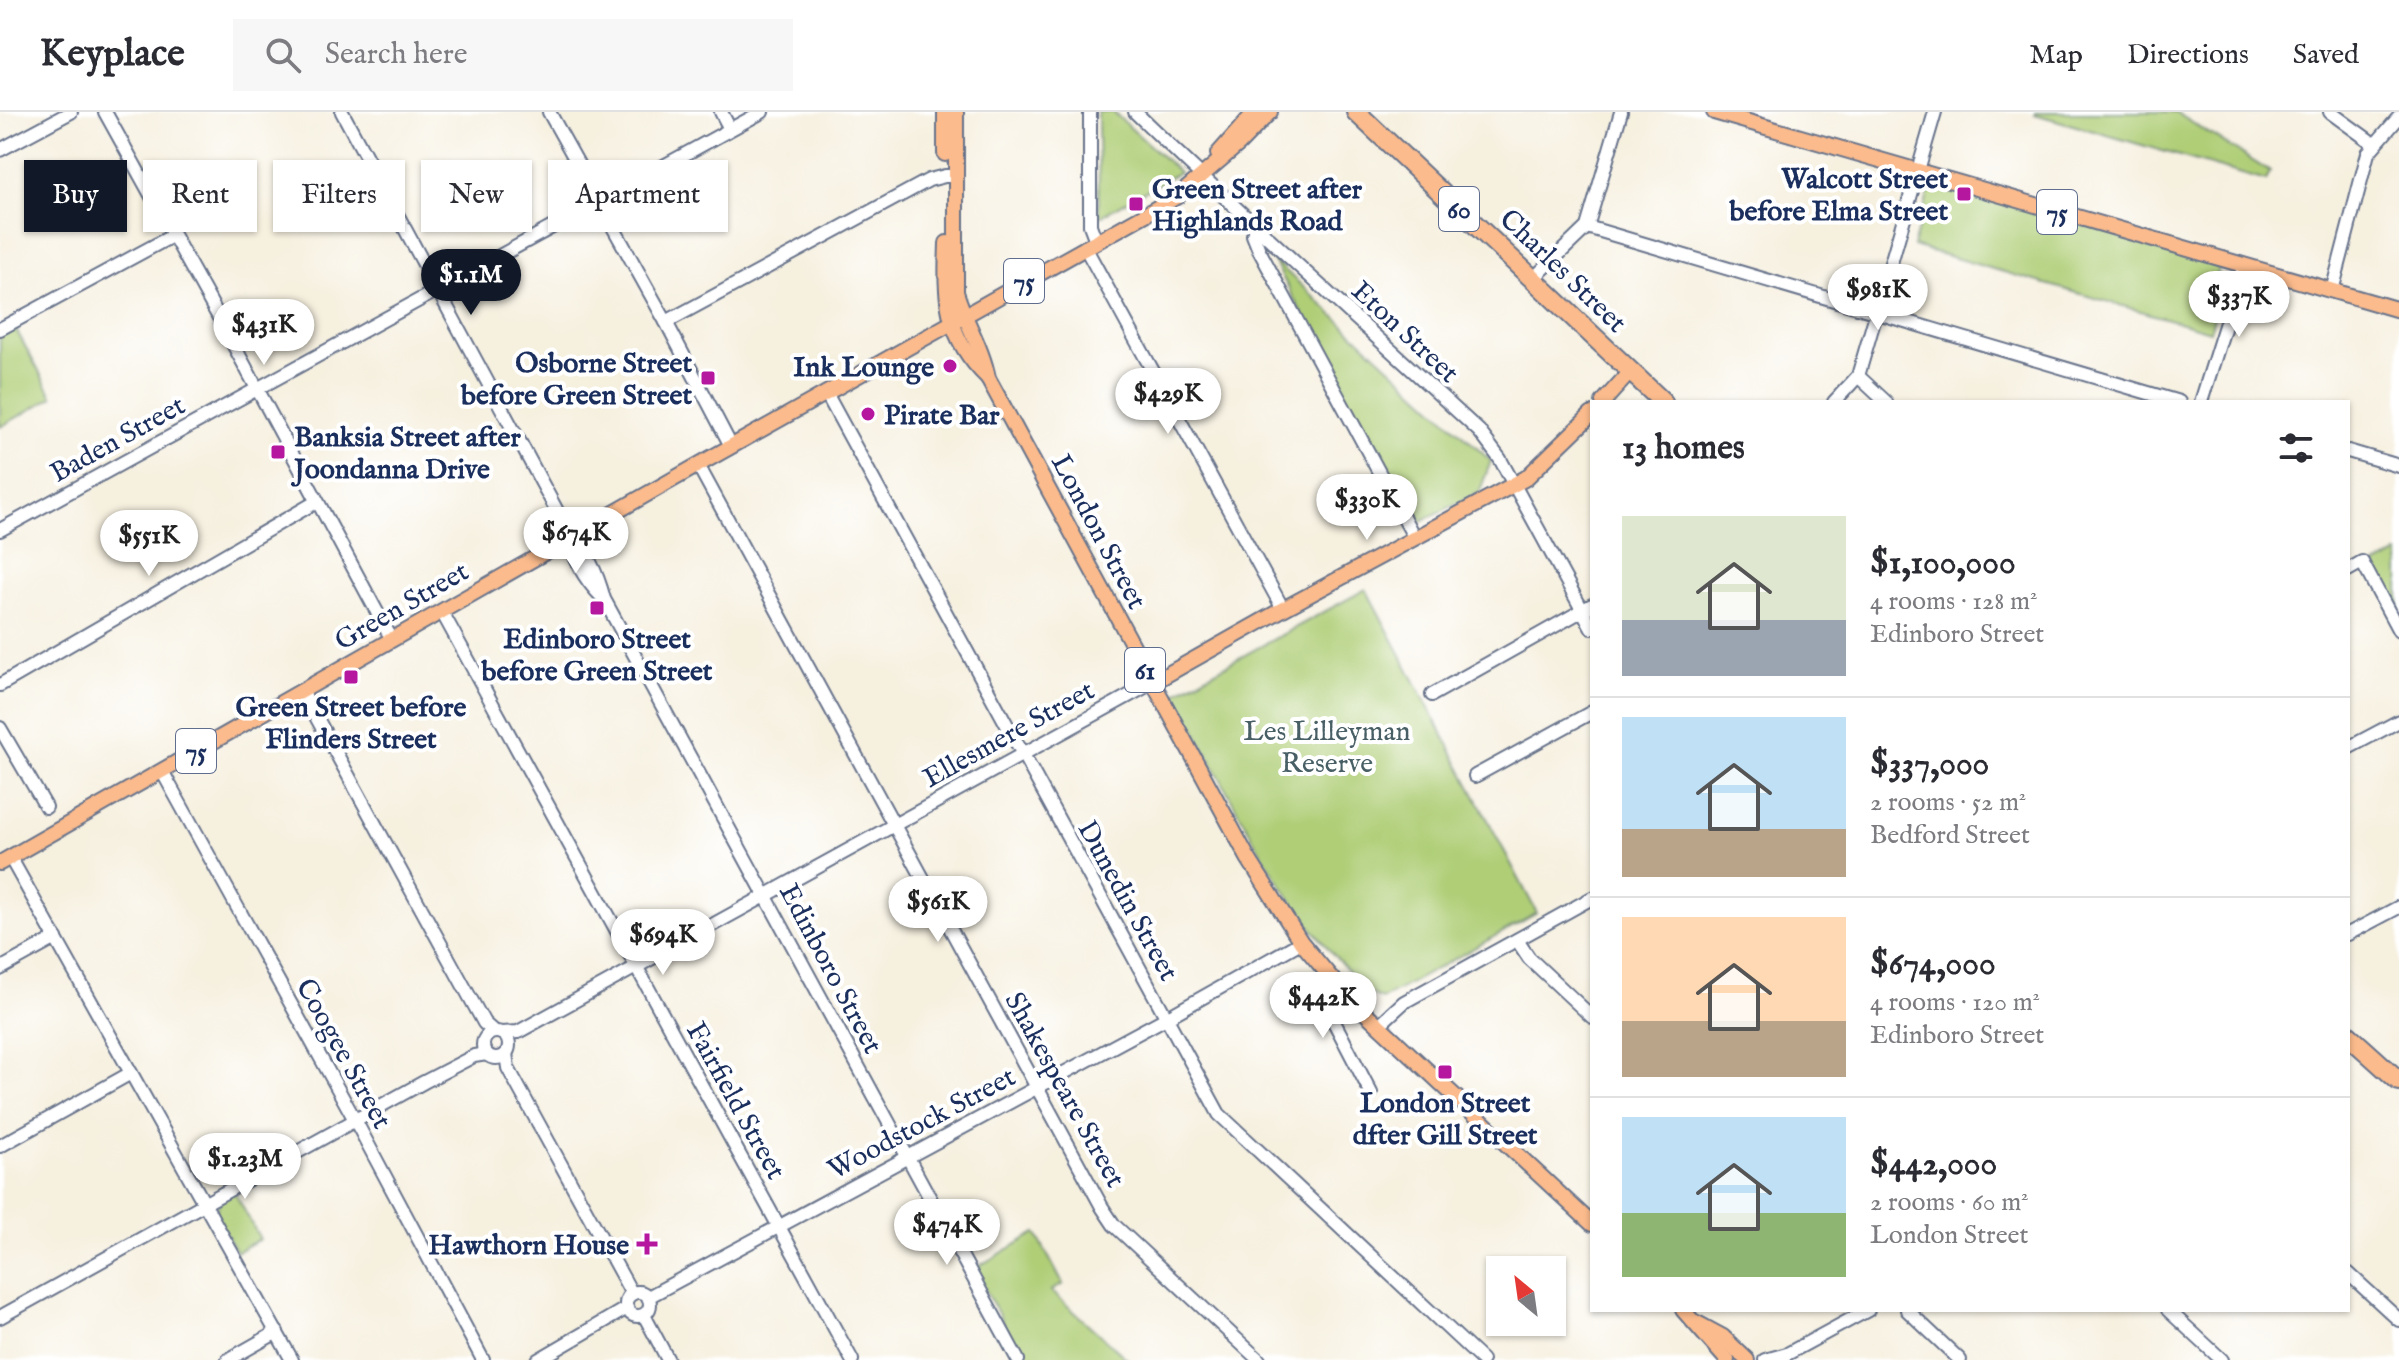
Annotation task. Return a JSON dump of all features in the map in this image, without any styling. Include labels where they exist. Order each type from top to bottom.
[{"type":"highway","name":"Charles Street","points":[[1356,112],[1661,400]]},
{"type":"highway","points":[[2350,1040],[2399,1081]]},
{"type":"main road","name":"London Street","points":[[945,112],[950,176]]},
{"type":"main road","name":"London Street","points":[[956,112],[945,287],[971,362],[988,378],[1248,858],[1301,942],[1343,992],[1590,1222]]},
{"type":"main road","name":"Green Street","points":[[1202,177],[1231,137],[1255,112]]},
{"type":"main road","name":"Green Street","points":[[5,860],[731,446],[1178,196],[1239,144],[1270,112]]},
{"type":"main road","name":"75","points":[[1714,112],[2399,310]]},
{"type":"main road","points":[[1605,400],[1630,372]]},
{"type":"main road","name":"Ellesmere Street","points":[[1152,683],[1535,472],[1590,416]]},
{"type":"main road","points":[[1688,1315],[1727,1360]]},
{"type":"main road","points":[[1688,1315],[1723,1337],[1747,1360]]},
{"type":"street","points":[[0,150],[71,112]]},
{"type":"street","points":[[105,112],[392,640]]},
{"type":"street","name":"Edinboro Street","points":[[342,112],[571,537],[572,552],[591,586],[604,599],[1018,1360]]},
{"type":"street","points":[[549,112],[575,160]]},
{"type":"street","points":[[721,112],[730,129]]},
{"type":"street","name":"Baden Street","points":[[674,160],[762,112]]},
{"type":"street","points":[[1090,112],[1090,244],[1283,609]]},
{"type":"street","name":"Eton Street","points":[[1135,112],[1479,431],[1500,459],[1587,608]]},
{"type":"street","points":[[1534,278],[1587,227],[1621,112]]},
{"type":"street","points":[[1836,400],[1858,376],[1935,112]]},
{"type":"street","points":[[2330,112],[2374,144]]},
{"type":"street","points":[[2332,291],[2368,153],[2399,117]]},
{"type":"street","points":[[2385,136],[2399,142]]},
{"type":"street","points":[[666,322],[929,180],[950,176]]},
{"type":"street","points":[[1257,225],[1253,235],[1259,250],[1414,537]]},
{"type":"street","points":[[1587,227],[2172,400]]},
{"type":"street","name":"Baden Street","points":[[0,530],[548,229]]},
{"type":"street","points":[[615,232],[731,446]]},
{"type":"street","points":[[0,329],[172,236]]},
{"type":"street","points":[[2202,400],[2244,265]]},
{"type":"street","points":[[1858,376],[1884,400]]},
{"type":"street","name":"Dunedin Street","points":[[826,393],[1022,756],[1227,1123],[1482,1360]]},
{"type":"street","points":[[2350,452],[2399,466]]},
{"type":"street","name":"Shakespeare Street","points":[[698,465],[1114,1225],[1259,1360]]},
{"type":"street","points":[[0,685],[316,502]]},
{"type":"street","points":[[2350,569],[2362,562],[2399,631]]},
{"type":"street","points":[[1432,695],[1587,608]]},
{"type":"street","name":"Fairfield Street","points":[[442,612],[852,1360]]},
{"type":"street","name":"Ellesmere Street","points":[[0,1317],[1152,683]]},
{"type":"street","points":[[302,691],[484,1023],[493,1046],[632,1294]]},
{"type":"street","points":[[1475,776],[1590,713]]},
{"type":"street","points":[[2350,747],[2399,721]]},
{"type":"street","points":[[0,728],[46,807]]},
{"type":"street","name":"Coogee Street","points":[[162,771],[355,1120],[483,1360]]},
{"type":"street","points":[[5,860],[56,938],[292,1360]]},
{"type":"street","points":[[1379,1025],[1404,1002],[1590,899]]},
{"type":"street","points":[[2350,933],[2399,907]]},
{"type":"street","points":[[0,969],[56,938]]},
{"type":"street","points":[[1517,940],[1529,958],[1590,1015]]},
{"type":"street","name":"Woodstock Street","points":[[648,1297],[1301,942]]},
{"type":"street","points":[[1343,992],[1331,1006],[1330,1014],[1371,1093]]},
{"type":"street","points":[[0,1146],[131,1073]]},
{"type":"street","points":[[2350,1275],[2399,1320]]},
{"type":"street","points":[[641,1292],[648,1297],[650,1307],[644,1315],[633,1315],[627,1308],[628,1298],[632,1294],[641,1292]]},
{"type":"street","points":[[538,1360],[627,1308]]},
{"type":"street","points":[[1765,1360],[1785,1357],[1864,1312]]},
{"type":"street","points":[[1909,1312],[1960,1360]]},
{"type":"street","points":[[2170,1312],[2222,1360]]},
{"type":"street","points":[[644,1315],[668,1360]]},
{"type":"street","points":[[228,1360],[277,1332]]},
{"type":"green space","points":[[1098,112],[1113,112],[1179,172],[1099,217]]},
{"type":"green space","points":[[2036,112],[2175,112],[2270,172],[2266,181]]},
{"type":"green space","points":[[1933,178],[2221,261],[2217,275],[2223,287],[2210,331],[1913,246]]},
{"type":"green space","points":[[1273,259],[1491,461],[1479,493],[1413,525]]},
{"type":"green space","points":[[14,326],[53,397],[0,427],[0,334]]},
{"type":"green space","points":[[2399,553],[2399,610],[2375,566]]},
{"type":"green space","name":"Les Lilleyman Reserve","points":[[1366,589],[1537,913],[1382,999],[1355,979],[1292,901],[1250,833],[1175,693]]},
{"type":"green space","points":[[234,1191],[260,1239],[236,1252],[215,1213],[220,1201]]},
{"type":"green space","points":[[1036,1233],[1063,1284],[1051,1291],[1127,1359],[1023,1360],[974,1269]]},
{"type":"place","name":"Walcott Street before Elma Street","points":[[1964,194]]},
{"type":"place","name":"Green Street after Highlands Road","points":[[1136,204]]},
{"type":"place","name":"Ink Lounge","points":[[950,366]]},
{"type":"place","name":"Osborne Street before Green Street","points":[[708,378]]},
{"type":"place","name":"Pirate Bar","points":[[868,414]]},
{"type":"place","name":"Banksia Street after Joondanna Drive","points":[[278,452]]},
{"type":"place","name":"Edinboro Street before Green Street","points":[[597,608]]},
{"type":"place","name":"Green Street before Flinders Street","points":[[351,677]]},
{"type":"place","name":"London Street dfter Gill Street","points":[[1445,1072]]},
{"type":"place","name":"Hawthorn House","points":[[647,1244]]}]
